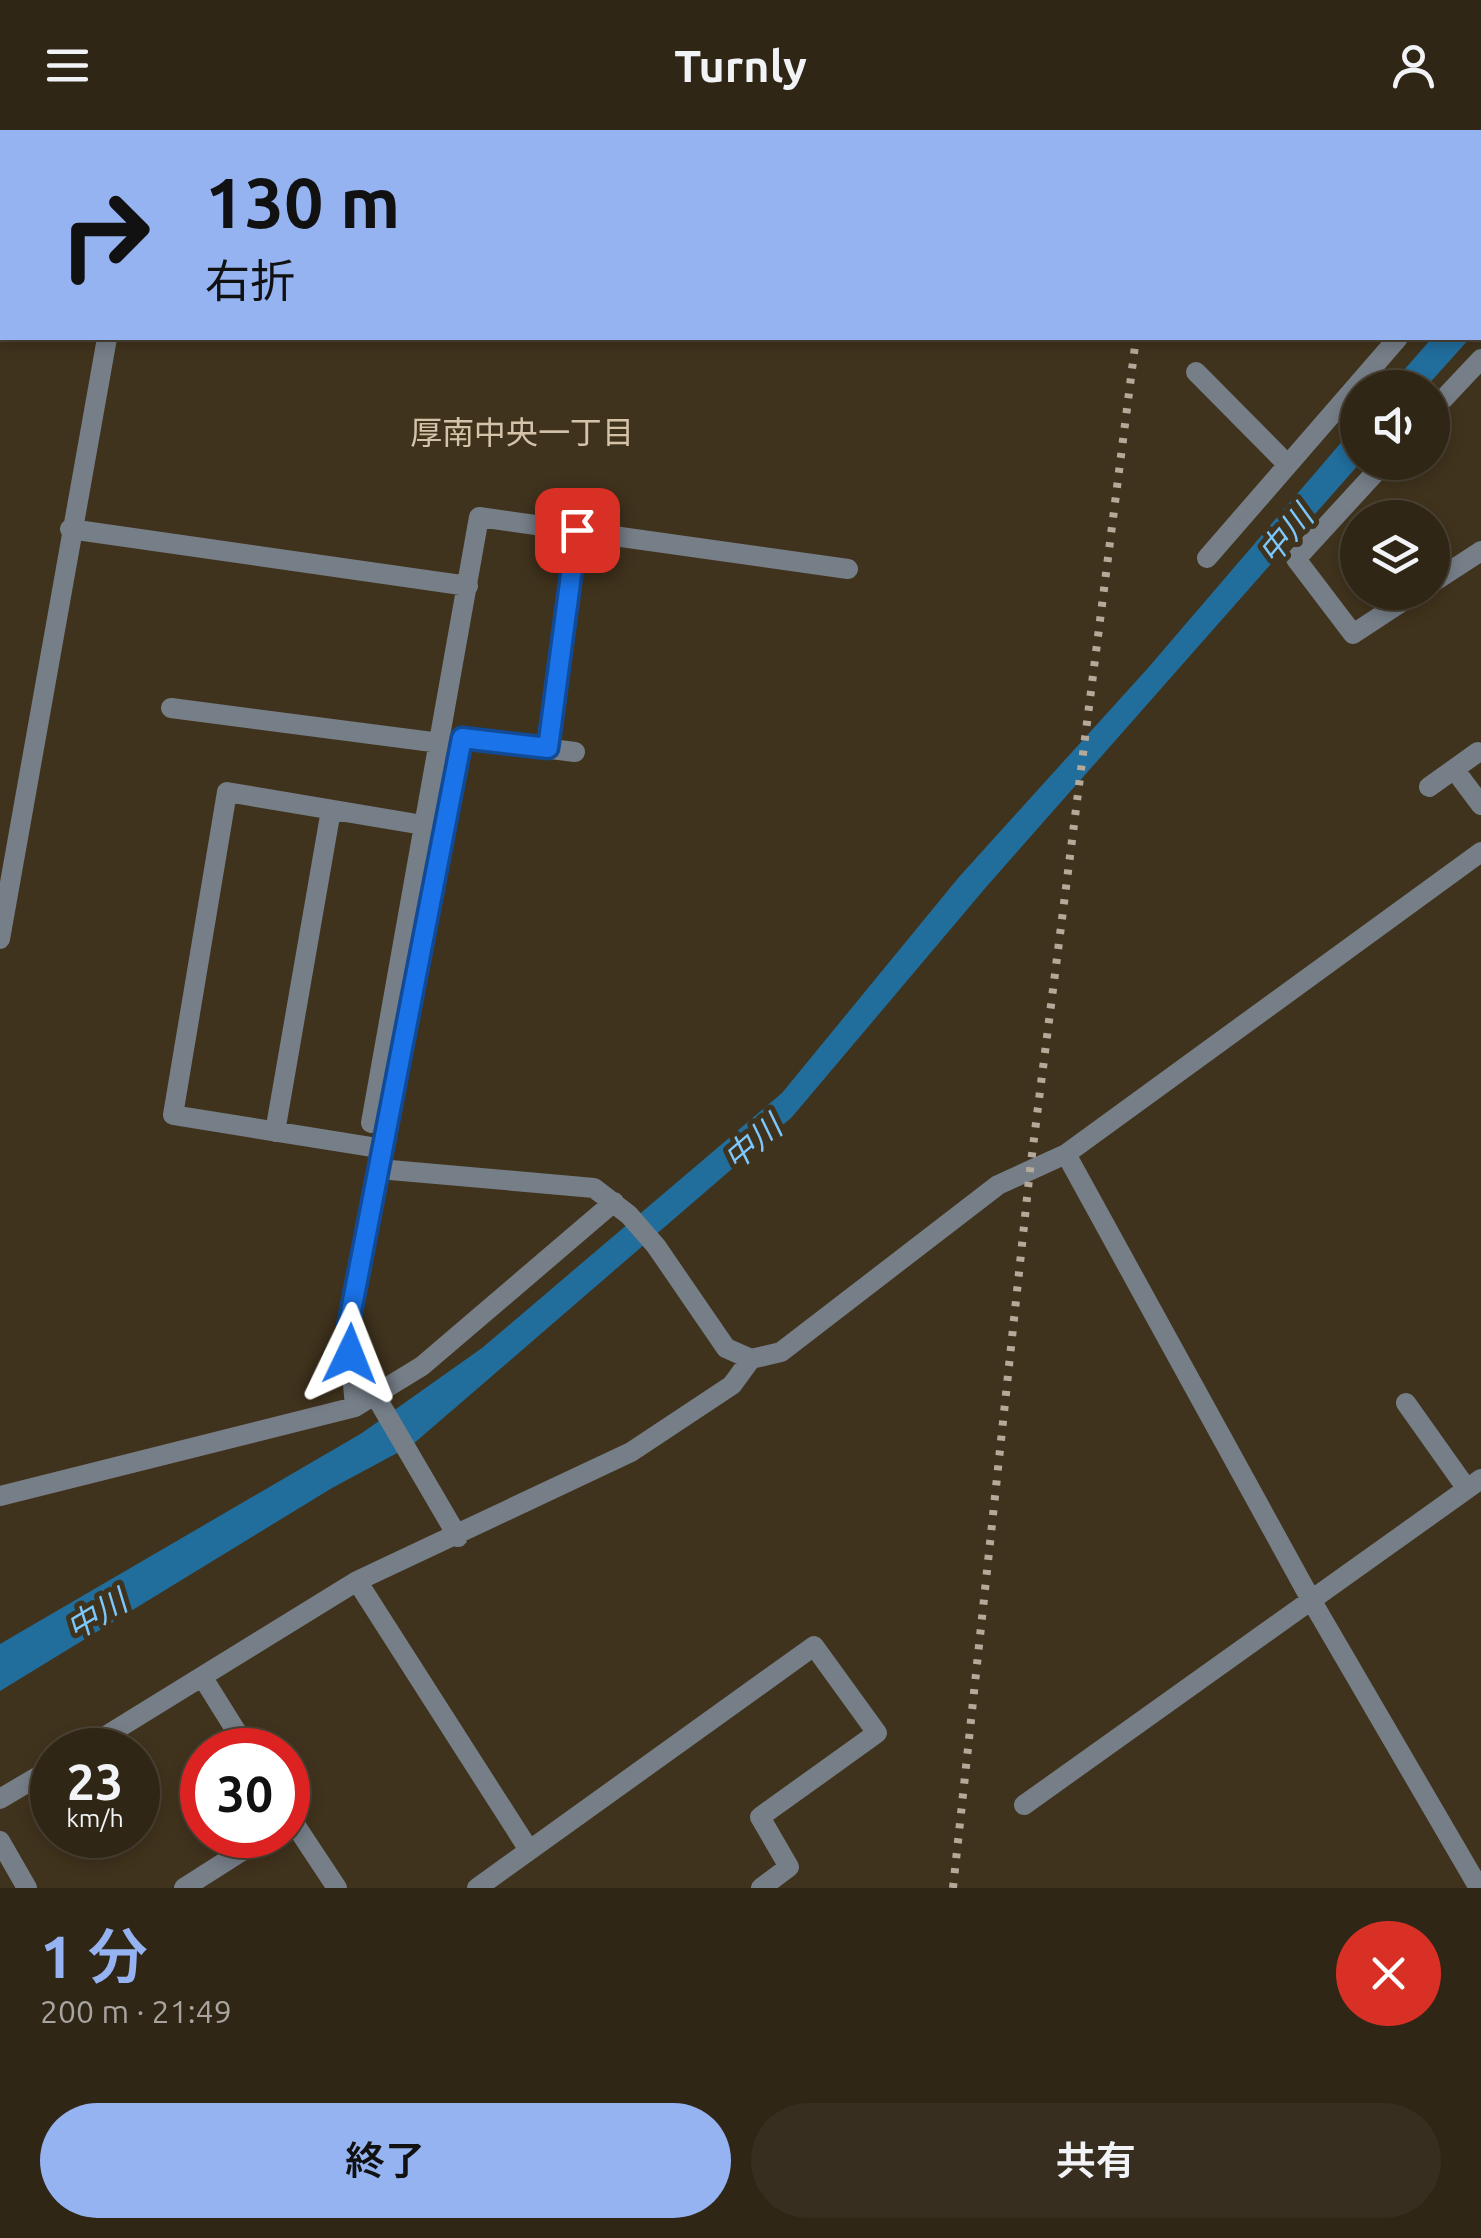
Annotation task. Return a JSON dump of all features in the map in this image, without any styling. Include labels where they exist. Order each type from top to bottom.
[{"type":"street","points":[[0,939],[107,340]]},
{"type":"street","points":[[1208,558],[1389,341]]},
{"type":"street","points":[[1450,393],[1481,359]]},
{"type":"street","points":[[1196,372],[1288,465]]},
{"type":"street","points":[[1350,500],[1368,480]]},
{"type":"street","points":[[1340,511],[1296,558],[1353,634],[1390,610]]},
{"type":"street","points":[[371,1123],[478,517],[848,569]]},
{"type":"street","points":[[70,530],[468,586]]},
{"type":"street","points":[[548,748],[577,530]]},
{"type":"street","points":[[1450,571],[1481,551]]},
{"type":"street","points":[[171,708],[440,743]]},
{"type":"street","points":[[356,1407],[348,1327],[382,1159],[405,1016],[462,738],[575,752]]},
{"type":"street","points":[[1429,787],[1478,752]]},
{"type":"street","points":[[1454,769],[1481,805]]},
{"type":"street","points":[[423,825],[227,792],[173,1116],[275,1132],[382,1159],[594,1188],[622,1209],[656,1246],[726,1348],[752,1359],[781,1352],[998,1185],[1066,1154],[1481,852]]},
{"type":"street","points":[[275,1132],[331,810]]},
{"type":"street","points":[[1066,1154],[1310,1598],[1480,1888]]},
{"type":"street","points":[[0,1496],[378,1399],[622,1209]]},
{"type":"street","points":[[119,1728],[357,1581],[458,1537],[631,1452],[732,1385],[752,1359]]},
{"type":"street","points":[[378,1399],[458,1537]]},
{"type":"street","points":[[1024,1804],[1474,1484],[1406,1403]]},
{"type":"street","points":[[357,1581],[529,1850]]},
{"type":"street","points":[[476,1888],[814,1646],[877,1733],[760,1817],[790,1867],[761,1888]]},
{"type":"street","points":[[203,1678],[234,1728]]},
{"type":"street","points":[[0,1799],[30,1781]]},
{"type":"street","points":[[0,1841],[27,1888]]},
{"type":"street","points":[[310,1850],[336,1888]]},
{"type":"street","points":[[184,1888],[231,1858]]},
{"type":"water","points":[[1430,340],[1468,340],[1441,370],[1404,370]]},
{"type":"water","name":"中川","points":[[1340,444],[1340,480],[1345,480],[987,886],[792,1117],[412,1445],[332,1488],[0,1691],[0,1644],[362,1433],[482,1348],[782,1093],[959,877],[1148,668]]},
{"type":"railway","points":[[953,1888],[1030,1170],[1136,340]]},
{"type":"district","name":"厚南中央一丁目","points":[[522,432]]},
{"type":"route","points":[[350,1354],[348,1327],[384,1149],[405,1016],[462,738],[548,748],[577,530]]}]
